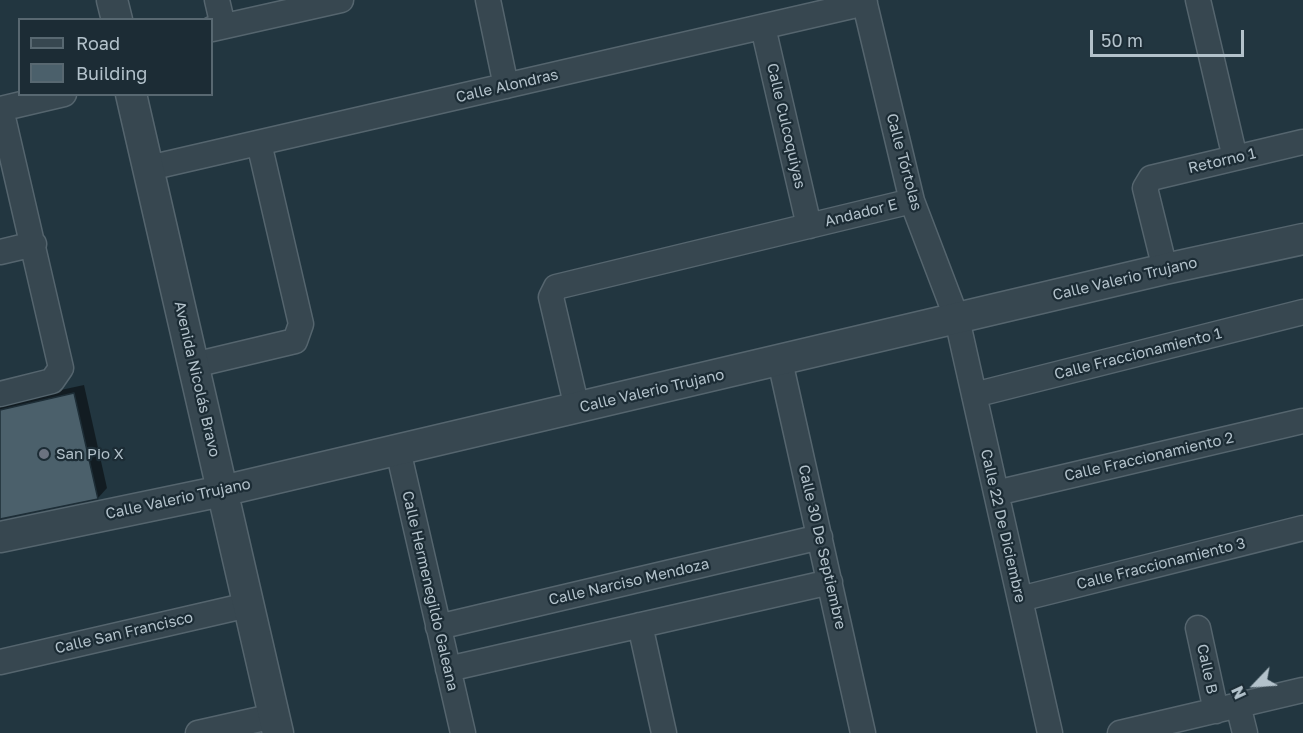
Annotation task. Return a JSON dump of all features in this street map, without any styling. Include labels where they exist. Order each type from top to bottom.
[{"type":"street","points":[[112,0],[116,18]]},
{"type":"street","points":[[217,0],[217,28],[341,0]]},
{"type":"street","points":[[488,0],[506,86]]},
{"type":"street","points":[[1198,0],[1235,158]]},
{"type":"street","name":"Calle Alondras","points":[[149,168],[865,2]]},
{"type":"street","name":"Calle Tórtolas","points":[[865,2],[912,201],[957,320]]},
{"type":"street","name":"Calle Culcoquiyas","points":[[763,27],[809,226]]},
{"type":"street","points":[[0,394],[52,381],[61,368],[34,244],[0,109],[55,96]]},
{"type":"street","name":"Avenida Nicolás Bravo","points":[[132,96],[276,725]]},
{"type":"street","name":"Retorno 1","points":[[1165,269],[1145,188],[1152,178],[1303,142]]},
{"type":"street","points":[[194,365],[295,341],[301,324],[260,143]]},
{"type":"street","name":"Andador E","points":[[577,408],[551,297],[556,286],[912,201]]},
{"type":"street","name":"Calle Valerio Trujano","points":[[0,537],[222,491],[957,320],[1165,269],[1303,239]]},
{"type":"street","points":[[0,252],[34,244]]},
{"type":"street","name":"Calle Fraccionamiento 1","points":[[974,395],[1303,312]]},
{"type":"street","name":"Calle 22 De Diciembre","points":[[957,320],[1050,733]]},
{"type":"street","name":"Calle 30 De Septiembre","points":[[780,361],[863,733]]},
{"type":"street","name":"Calle Fraccionamiento 2","points":[[996,492],[1303,421]]},
{"type":"street","name":"Calle Hermenegildo Galeana","points":[[398,450],[463,733]]},
{"type":"street","name":"Calle Fraccionamiento 3","points":[[1020,599],[1303,528]]},
{"type":"street","name":"Calle Narciso Mendoza","points":[[438,627],[820,537]]},
{"type":"street","points":[[448,669],[830,582]]},
{"type":"street","name":"Calle San Francisco","points":[[0,662],[248,604]]},
{"type":"street","points":[[640,624],[664,733]]},
{"type":"street","name":"Calle B","points":[[1198,628],[1227,708],[1245,733]]},
{"type":"street","points":[[1120,733],[1303,690]]},
{"type":"street","points":[[198,733],[276,725]]},
{"type":"building","name":"San Pio X","points":[[74,393],[98,499],[0,519],[0,410]]},
{"type":"place","name":"San Pio X","points":[[44,454]]}]
